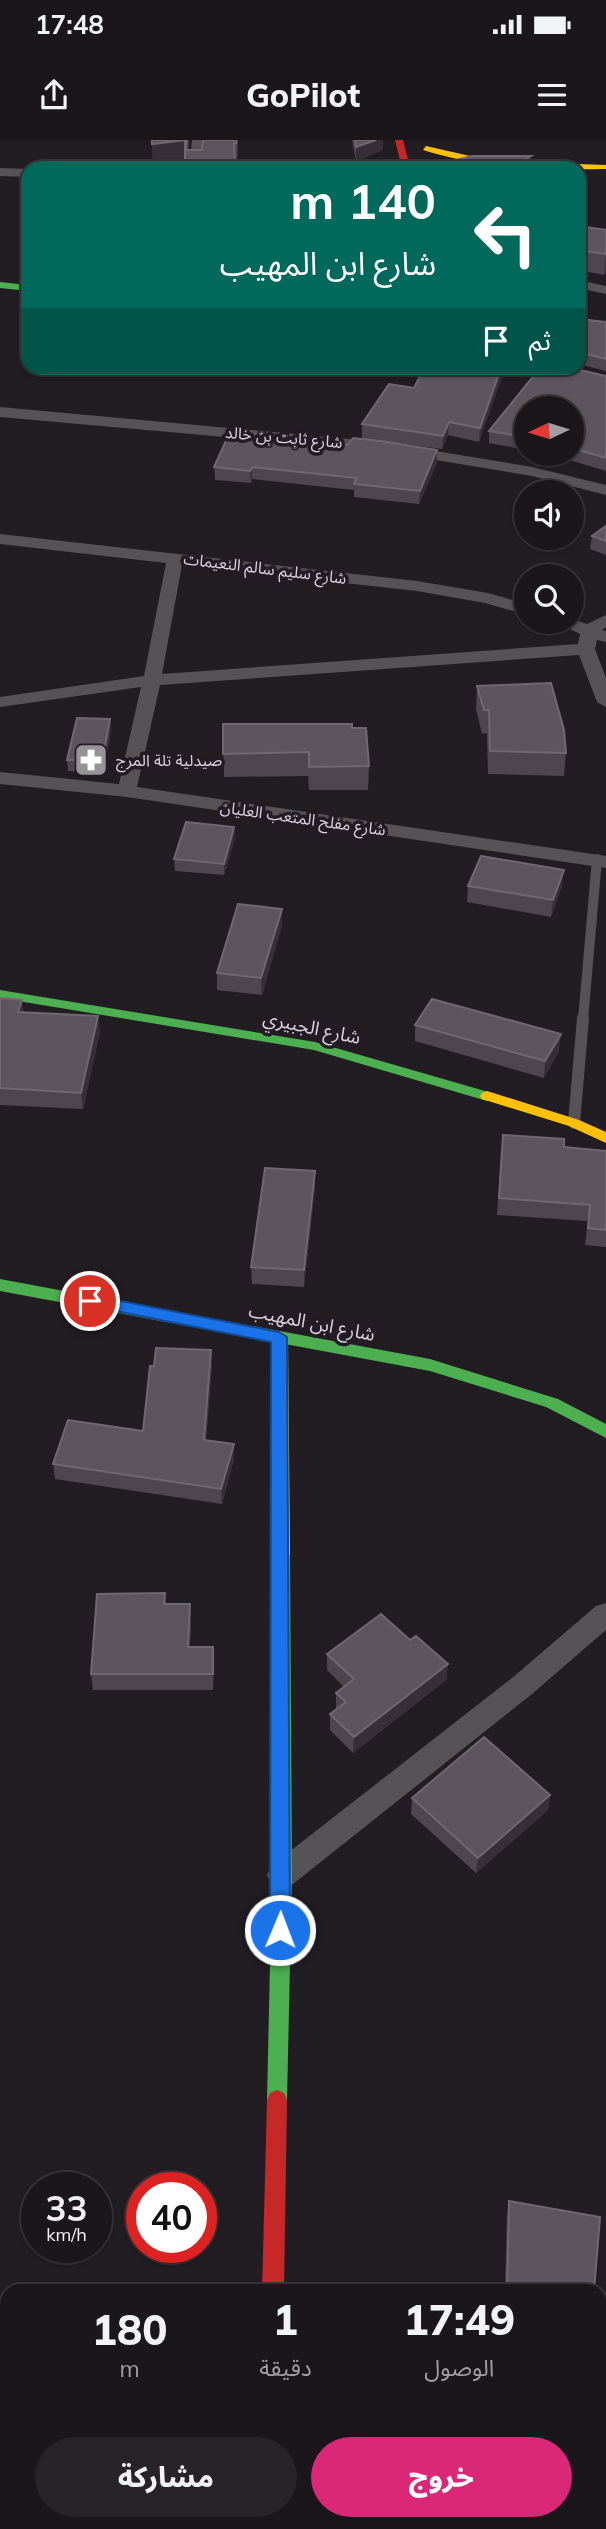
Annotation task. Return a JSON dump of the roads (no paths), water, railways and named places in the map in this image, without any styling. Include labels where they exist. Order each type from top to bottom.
[{"type":"street","points":[[196,161],[198,140]]},
{"type":"street","points":[[399,140],[404,161]]},
{"type":"street","points":[[425,144],[455,159],[475,161]]},
{"type":"street","points":[[425,144],[429,161]]},
{"type":"street","points":[[586,167],[606,167]]},
{"type":"street","points":[[0,173],[21,173]]},
{"type":"street","points":[[0,285],[21,287]]},
{"type":"street","points":[[586,286],[606,290]]},
{"type":"street","points":[[0,294],[21,296]]},
{"type":"street","name":"شارع ثابت بن خالد","points":[[0,412],[364,443],[538,471],[606,490]]},
{"type":"street","name":"شارع سليم سالم النعيمات","points":[[0,539],[417,586],[488,598],[514,606]]},
{"type":"street","points":[[127,791],[152,680],[175,557]]},
{"type":"street","points":[[0,702],[152,680],[586,649],[606,620]]},
{"type":"street","points":[[586,649],[606,702]]},
{"type":"street","name":"شارع مفلح المتعب العليان","points":[[0,778],[127,791],[603,856]]},
{"type":"street","name":"شارع الجبيري","points":[[0,994],[315,1045],[454,1085],[574,1124],[606,1138]]},
{"type":"street","name":"شارع ابن المهيب","points":[[0,1285],[430,1365],[552,1403],[606,1432]]},
{"type":"street","points":[[273,2284],[282,1875],[279,1337]]},
{"type":"street","points":[[282,1875],[522,1686],[606,1614]]},
{"type":"lane","points":[[574,1124],[603,856]]},
{"type":"place","name":"صيدلية تلة المرج","points":[[91,760]]}]
